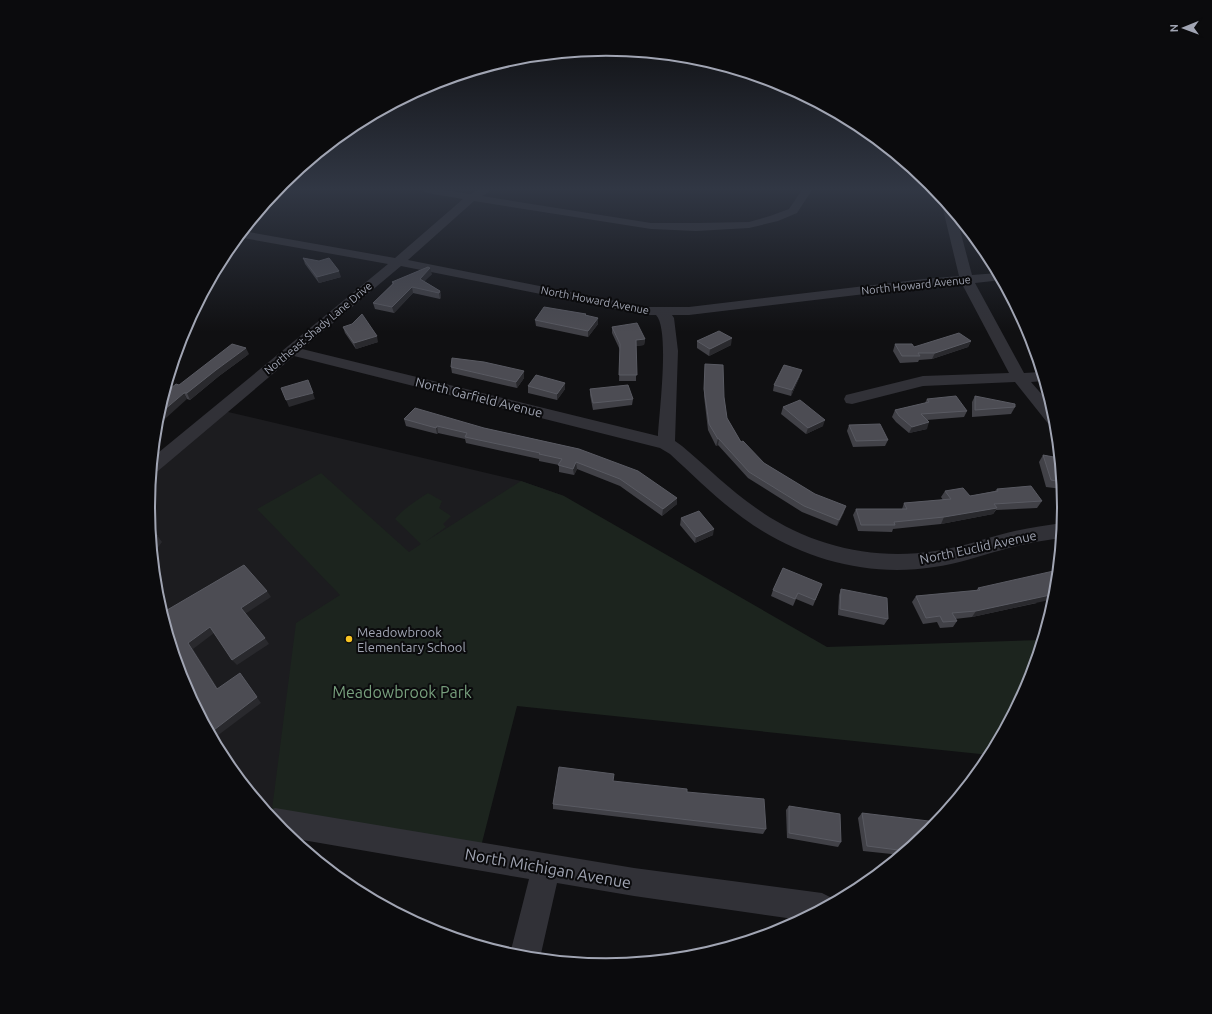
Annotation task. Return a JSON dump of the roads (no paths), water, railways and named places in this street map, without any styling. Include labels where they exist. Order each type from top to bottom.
[{"type":"street","name":"North Howard Avenue","points":[[260,237],[398,262],[646,311],[661,312],[689,311],[966,279],[995,278]]},
{"type":"street","name":"Northeast Shady Lane Drive","points":[[158,462],[426,237]]},
{"type":"street","points":[[956,237],[966,279],[1019,377],[1046,410]]},
{"type":"street","points":[[661,312],[667,318],[671,351],[666,444]]},
{"type":"street","name":"North Garfield Avenue","points":[[292,351],[666,444]]},
{"type":"street","points":[[852,399],[922,381],[1038,377]]},
{"type":"street","name":"North Euclid Avenue","points":[[666,444],[676,450],[749,513],[768,526],[797,541],[825,551],[850,557],[876,561],[901,562],[933,559],[962,554],[992,544],[1056,531]]},
{"type":"street","name":"North Michigan Avenue","points":[[285,824],[634,882],[813,907]]},
{"type":"street","points":[[527,950],[546,867]]},
{"type":"place","name":"Meadowbrook Elementary School","points":[[349,639]]},
{"type":"park label","name":"Meadowbrook Park","points":[[402,692]]}]
